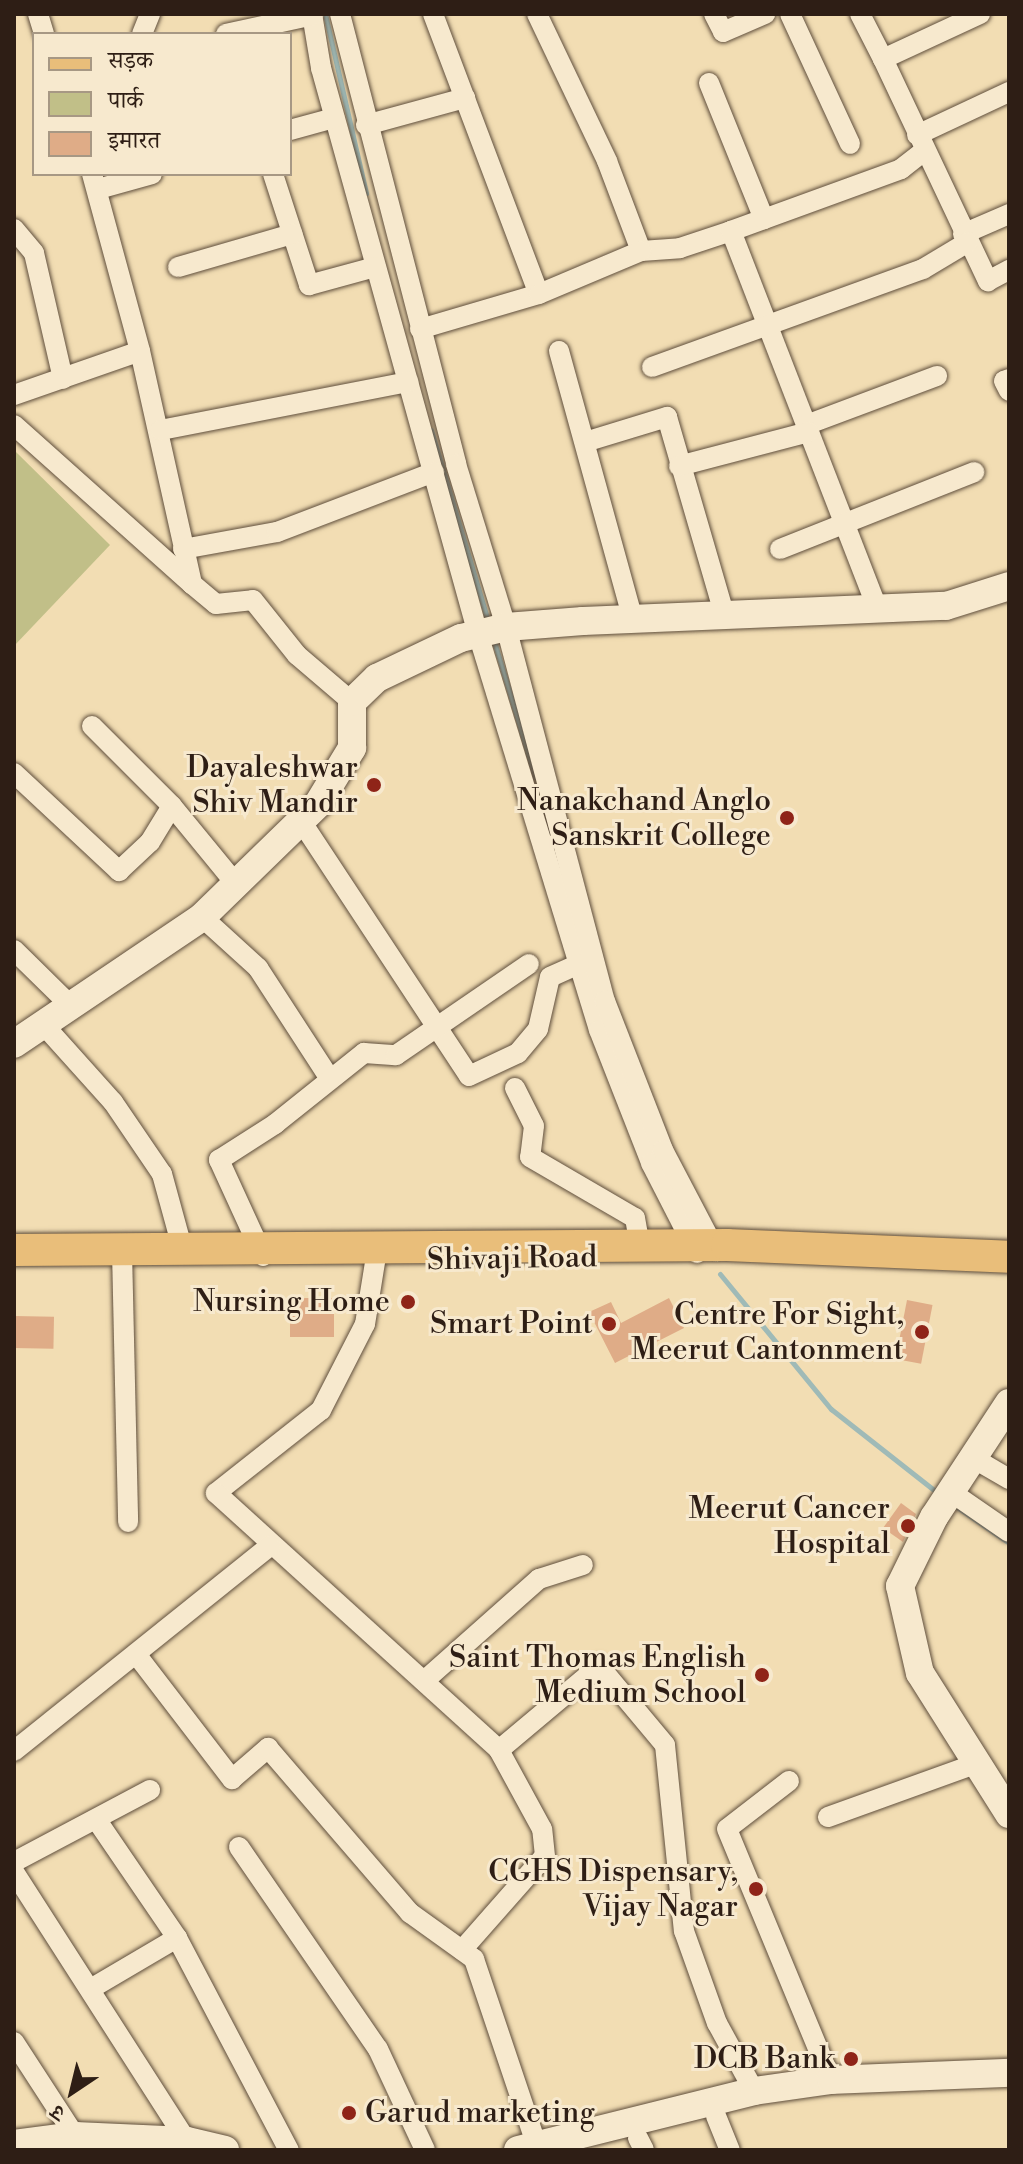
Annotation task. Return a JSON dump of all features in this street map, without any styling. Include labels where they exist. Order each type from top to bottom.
[{"type":"main road","points":[[377,1256],[640,1246],[1009,1257]]},
{"type":"main road","points":[[14,1250],[122,1257],[183,1251],[263,1257]]},
{"type":"main road","name":"Shivaji Road","points":[[14,1263],[122,1257],[706,1250],[1009,1266]]},
{"type":"street","points":[[235,32],[312,14],[334,118],[434,472],[491,631],[605,1001],[706,1250]]},
{"type":"street","points":[[340,14],[420,329],[491,631],[579,964],[626,1105],[706,1250]]},
{"type":"street","points":[[433,14],[539,294]]},
{"type":"street","points":[[537,14],[607,161],[641,251]]},
{"type":"street","points":[[714,14],[723,32],[765,14]]},
{"type":"street","points":[[790,14],[850,144]]},
{"type":"street","points":[[860,14],[988,281],[1009,270]]},
{"type":"street","points":[[883,59],[980,14]]},
{"type":"street","points":[[709,83],[764,219]]},
{"type":"street","points":[[420,329],[539,294],[641,251],[680,248],[901,169],[920,143],[1009,92]]},
{"type":"street","points":[[366,125],[465,98]]},
{"type":"street","points":[[292,129],[334,118]]},
{"type":"street","points":[[136,176],[95,181],[161,430],[192,584]]},
{"type":"street","points":[[274,176],[309,285],[375,267]]},
{"type":"street","points":[[652,367],[767,329],[923,269],[965,238],[1009,214]]},
{"type":"street","points":[[14,229],[34,253],[63,379]]},
{"type":"street","points":[[731,231],[878,610]]},
{"type":"street","points":[[178,267],[292,234]]},
{"type":"street","points":[[14,395],[140,351]]},
{"type":"street","points":[[559,351],[585,442],[595,495],[633,619]]},
{"type":"street","points":[[679,466],[808,428],[937,376]]},
{"type":"street","points":[[1009,379],[1004,381],[1009,391]]},
{"type":"street","points":[[161,430],[408,382]]},
{"type":"street","points":[[585,442],[667,417],[725,616]]},
{"type":"street","points":[[14,425],[216,604],[253,600],[297,655],[352,702]]},
{"type":"street","points":[[183,549],[277,532],[434,472]]},
{"type":"street","points":[[780,549],[974,472]]},
{"type":"street","points":[[14,1044],[42,1023],[73,1008],[202,917],[318,804],[352,748],[352,702],[377,678],[491,631],[633,619],[946,606],[1009,586]]},
{"type":"street","points":[[92,726],[172,806],[236,884]]},
{"type":"street","points":[[14,773],[119,871],[150,842],[172,806]]},
{"type":"street","points":[[301,821],[439,1025],[469,1076],[518,1053],[538,1029],[550,977],[579,964]]},
{"type":"street","points":[[202,917],[258,968],[330,1079]]},
{"type":"street","points":[[14,950],[73,1008]]},
{"type":"street","points":[[263,1257],[219,1160],[364,1053],[396,1055],[529,964]]},
{"type":"street","points":[[42,1023],[113,1102],[162,1174],[183,1251]]},
{"type":"street","points":[[515,1088],[534,1126],[530,1157],[635,1218],[640,1246]]},
{"type":"street","points":[[377,1256],[365,1324],[321,1410],[216,1493],[270,1546],[499,1750],[542,1829],[545,1856],[462,1950]]},
{"type":"street","points":[[122,1257],[128,1522]]},
{"type":"street","points":[[1009,1403],[944,1501],[900,1586],[920,1673],[1009,1814]]},
{"type":"street","points":[[973,1458],[1009,1479]]},
{"type":"street","points":[[944,1501],[1009,1532]]},
{"type":"street","points":[[14,1751],[270,1546]]},
{"type":"street","points":[[424,1681],[539,1579],[583,1565]]},
{"type":"street","points":[[136,1654],[232,1779],[268,1748],[410,1913],[474,1959],[528,2148],[754,2091],[831,2080],[1009,2073]]},
{"type":"street","points":[[499,1750],[599,1666],[665,1745],[684,1931],[717,2023],[754,2091]]},
{"type":"street","points":[[828,1817],[975,1764]]},
{"type":"street","points":[[789,1781],[727,1829],[831,2080]]},
{"type":"street","points":[[14,1862],[98,1822],[150,1790]]},
{"type":"street","points":[[98,1822],[177,1938],[289,2150]]},
{"type":"street","points":[[239,1847],[378,2049],[425,2150]]},
{"type":"street","points":[[14,1872],[92,1988],[187,2141]]},
{"type":"street","points":[[92,1988],[177,1938]]},
{"type":"street","points":[[14,2042],[75,2136]]},
{"type":"street","points":[[589,2150],[641,2144],[716,2116],[933,2088],[1009,2086]]},
{"type":"street","points":[[716,2116],[730,2150]]},
{"type":"street","points":[[14,2144],[75,2136],[187,2141],[225,2150]]},
{"type":"green space","points":[[14,450],[110,545],[14,646]]},
{"type":"building","points":[[290,1298],[334,1298],[334,1337],[290,1337]]},
{"type":"building","points":[[669,1298],[684,1328],[615,1363],[589,1312],[611,1302],[621,1323]]},
{"type":"building","points":[[907,1300],[933,1305],[921,1364],[896,1359]]},
{"type":"building","points":[[14,1316],[54,1317],[53,1349],[14,1348]]},
{"type":"building","points":[[901,1503],[916,1514],[903,1542],[883,1528]]},
{"type":"waterway","points":[[325,14],[366,193]]},
{"type":"waterway","points":[[431,430],[489,624]]},
{"type":"waterway","points":[[494,641],[535,777]]},
{"type":"waterway","points":[[720,1274],[831,1409],[939,1494]]},
{"type":"waterway","points":[[954,1505],[1009,1543]]},
{"type":"place","name":"Dayaleshwar Shiv Mandir","points":[[374,785]]},
{"type":"place","name":"Nanakchand Anglo Sanskrit College","points":[[787,818]]},
{"type":"place","name":"Nursing Home","points":[[408,1302]]},
{"type":"place","name":"Smart Point","points":[[609,1324]]},
{"type":"place","name":"Centre For Sight, Meerut Cantonment","points":[[922,1332]]},
{"type":"place","name":"Meerut Cancer Hospital","points":[[908,1526]]},
{"type":"place","name":"Saint Thomas English Medium School","points":[[762,1675]]},
{"type":"place","name":"CGHS Dispensary, Vijay Nagar","points":[[756,1889]]},
{"type":"place","name":"DCB Bank","points":[[851,2059]]},
{"type":"place","name":"Garud marketing","points":[[349,2113]]}]
